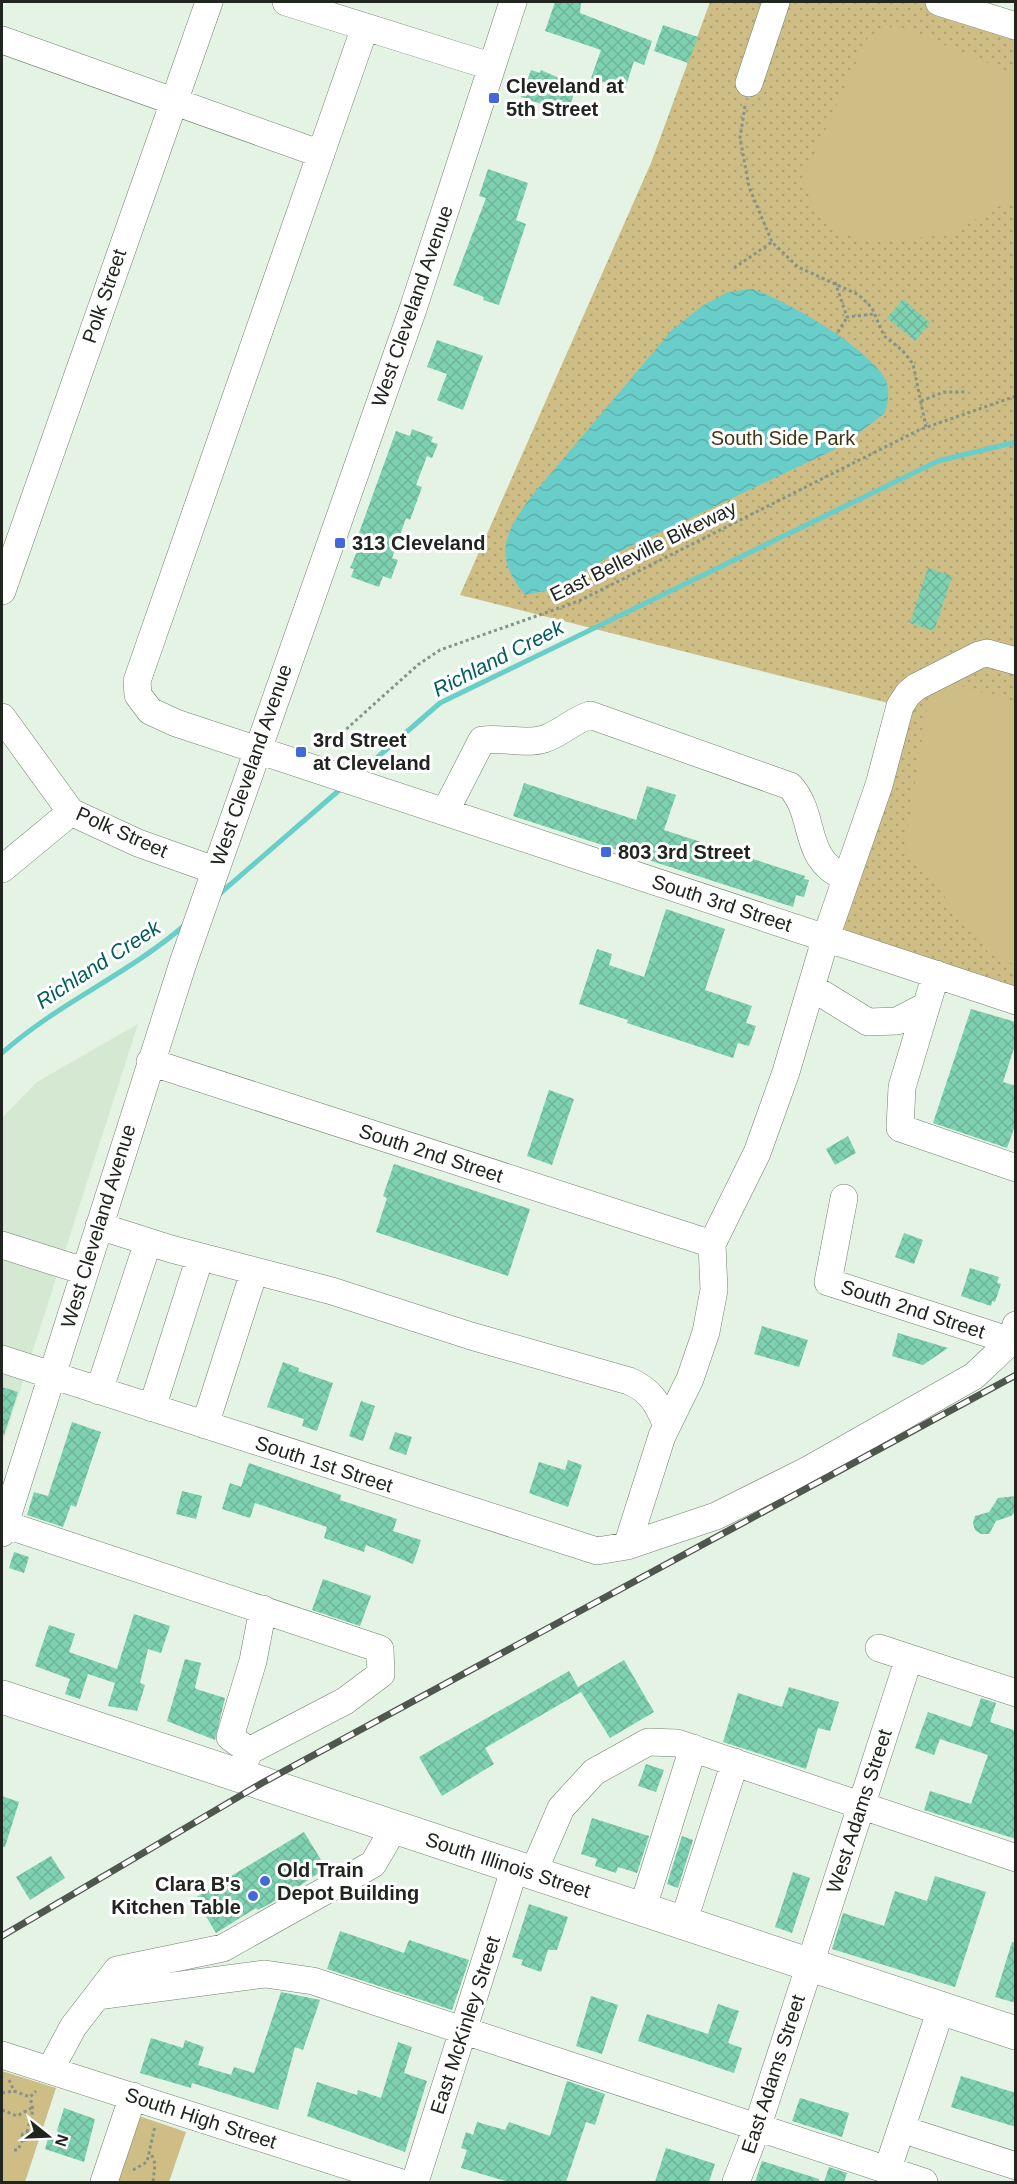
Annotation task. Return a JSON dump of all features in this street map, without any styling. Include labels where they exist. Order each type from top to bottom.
[{"type":"main road","name":"South Illinois Street","points":[[2,1697],[244,1764],[394,1828],[1016,2033]]},
{"type":"street","name":"Polk Street","points":[[2,591],[209,2]]},
{"type":"street","points":[[286,2],[362,17],[490,66]]},
{"type":"street","name":"West Cleveland Avenue","points":[[3,1528],[183,963],[413,309],[490,66],[513,2]]},
{"type":"street","points":[[749,83],[776,2]]},
{"type":"street","points":[[939,2],[1016,26]]},
{"type":"street","name":"South 3rd Street","points":[[362,17],[321,154],[137,681],[138,696],[150,711],[256,751],[1016,1001]]},
{"type":"street","points":[[2,40],[321,154]]},
{"type":"street","points":[[627,1546],[666,1426],[690,1379],[706,1332],[714,1290],[712,1244],[757,1153],[786,1072],[826,937],[879,785],[900,706],[916,687],[980,654],[987,653],[1016,662]]},
{"type":"street","points":[[446,812],[482,740],[496,738],[532,742],[546,739],[590,715],[790,786],[798,795],[817,854],[831,871],[846,878]]},
{"type":"street","name":"Polk Street","points":[[2,717],[71,812],[213,874]]},
{"type":"street","points":[[2,869],[71,812]]},
{"type":"street","points":[[936,974],[924,1007],[902,1087],[900,1128],[1016,1168]]},
{"type":"street","points":[[811,987],[868,1022],[897,1021],[924,1007]]},
{"type":"street","name":"South 2nd Street","points":[[150,1062],[712,1244]]},
{"type":"street","name":"South 2nd Street","points":[[844,1198],[828,1282],[1013,1333]]},
{"type":"street","points":[[99,1226],[200,1257],[332,1291],[471,1336],[629,1381],[649,1392],[658,1403],[666,1426]]},
{"type":"street","points":[[99,1391],[148,1242]]},
{"type":"street","points":[[2,1245],[84,1271]]},
{"type":"street","points":[[152,1408],[200,1257]]},
{"type":"street","points":[[205,1425],[254,1272]]},
{"type":"street","points":[[627,1546],[716,1516],[808,1470],[974,1376],[1013,1333]]},
{"type":"street","name":"South 1st Street","points":[[2,1359],[597,1551],[627,1546]]},
{"type":"street","points":[[3,1528],[263,1609],[380,1648],[381,1674],[345,1701],[244,1764],[230,1737],[253,1660],[263,1609]]},
{"type":"street","points":[[879,1648],[1016,1693]]},
{"type":"street","name":"West Adams Street","points":[[809,1965],[909,1658]]},
{"type":"street","name":"East McKinley Street","points":[[415,2182],[462,2031],[524,1870],[561,1808],[594,1772],[648,1742],[677,1743],[693,1748],[1016,1858]]},
{"type":"street","points":[[642,1910],[693,1748]]},
{"type":"street","points":[[683,1923],[735,1762]]},
{"type":"street","points":[[45,2078],[73,2027],[117,1970],[223,1948],[373,1864],[394,1828]]},
{"type":"street","name":"East Adams Street","points":[[736,2182],[757,2128],[809,1965]]},
{"type":"street","points":[[97,1996],[266,1974],[313,1981],[924,2182]]},
{"type":"street","points":[[887,2170],[941,2009]]},
{"type":"street","name":"South High Street","points":[[4,2063],[45,2078],[133,2096],[399,2182]]},
{"type":"street","points":[[114,2179],[133,2096]]},
{"type":"street","points":[[901,2129],[1016,2166]]},
{"type":"path","points":[[749,83],[740,138],[749,187],[772,242],[798,267],[835,282],[859,295],[872,308],[884,336],[903,350],[913,364],[926,427]]},
{"type":"path","points":[[734,268],[772,242]]},
{"type":"path","points":[[835,282],[847,317],[838,332]]},
{"type":"path","points":[[847,317],[874,314]]},
{"type":"path","points":[[921,401],[944,392],[967,392]]},
{"type":"path","name":"East Belleville Bikeway","points":[[316,770],[321,752],[338,735],[419,664],[440,650],[579,601],[926,427],[1016,396]]},
{"type":"path","points":[[4,2063],[14,2091]]},
{"type":"path","points":[[30,2097],[45,2078]]},
{"type":"path","points":[[2,2093],[14,2091],[30,2097]]},
{"type":"path","points":[[14,2150],[18,2150],[23,2139],[22,2134],[27,2132],[33,2107],[30,2097]]},
{"type":"path","points":[[2,2110],[17,2116],[33,2107]]},
{"type":"path","points":[[114,2179],[147,2162],[151,2153],[156,2122]]},
{"type":"path","points":[[151,2153],[155,2164],[153,2182]]},
{"type":"shaded area","points":[[138,1024],[2,1446],[2,1118],[37,1082]]},
{"type":"green space","name":"South Side Park","points":[[710,2],[932,2],[1015,29],[1015,996],[826,937],[900,706],[460,595],[651,163]]},
{"type":"green space","points":[[896,25],[1015,74],[1015,198],[946,235],[876,242],[845,234],[819,217],[802,180],[867,39]]},
{"type":"green space","points":[[932,677],[1015,703],[1015,965],[988,952],[905,846]]},
{"type":"green space","points":[[2,2071],[56,2088],[25,2182],[2,2182]]},
{"type":"green space","points":[[142,2117],[186,2132],[169,2182],[116,2182],[135,2123]]},
{"type":"water","points":[[753,289],[785,303],[824,326],[874,365],[888,386],[885,413],[842,446],[610,556],[554,589],[525,595],[509,569],[506,546],[513,523],[530,498],[672,330],[702,306],[728,292]]},
{"type":"building","points":[[555,2],[581,2],[580,13],[652,41],[644,65],[634,61],[625,89],[591,78],[601,50],[545,31]]},
{"type":"building","points":[[663,25],[698,37],[688,63],[654,51]]},
{"type":"building","points":[[531,70],[540,73],[541,70],[577,86],[567,113],[521,97]]},
{"type":"building","points":[[488,169],[528,183],[516,220],[526,224],[499,305],[453,285],[486,198],[479,196]]},
{"type":"building","points":[[903,299],[930,323],[915,341],[887,318]]},
{"type":"building","points":[[437,340],[483,356],[463,410],[437,400],[447,374],[427,367]]},
{"type":"building","points":[[412,429],[433,437],[431,442],[438,444],[432,458],[427,456],[416,485],[422,487],[410,520],[406,518],[392,558],[398,560],[391,579],[383,576],[379,587],[351,577],[354,569],[350,568],[364,535],[359,533],[396,431],[410,436]]},
{"type":"building","points":[[928,568],[952,576],[934,631],[910,623]]},
{"type":"building","points":[[524,783],[636,820],[647,786],[676,795],[664,830],[805,876],[804,879],[809,880],[804,897],[796,895],[793,907],[513,816]]},
{"type":"building","points":[[666,909],[725,929],[705,990],[752,1006],[746,1023],[756,1026],[749,1046],[738,1043],[733,1058],[627,1023],[628,1020],[579,1004],[597,949],[612,954],[609,965],[644,977]]},
{"type":"building","points":[[971,1009],[1016,1022],[1016,1042],[1003,1082],[1016,1086],[1016,1123],[1007,1148],[933,1123]]},
{"type":"building","points":[[549,1090],[574,1099],[552,1165],[527,1156]]},
{"type":"building","points":[[848,1136],[856,1153],[835,1165],[826,1149]]},
{"type":"building","points":[[394,1164],[530,1209],[508,1276],[376,1232],[387,1198],[383,1196]]},
{"type":"building","points":[[904,1233],[923,1240],[914,1264],[895,1257]]},
{"type":"building","points":[[970,1268],[999,1277],[997,1283],[1001,1284],[995,1302],[992,1301],[991,1306],[961,1296]]},
{"type":"building","points":[[762,1326],[808,1340],[799,1367],[754,1354]]},
{"type":"building","points":[[898,1333],[948,1348],[923,1365],[892,1356]]},
{"type":"building","points":[[283,1362],[299,1368],[298,1371],[333,1383],[317,1431],[302,1426],[304,1419],[267,1407]]},
{"type":"building","points":[[2,1387],[18,1392],[4,1435],[2,1434]]},
{"type":"building","points":[[361,1401],[375,1406],[363,1441],[349,1436]]},
{"type":"building","points":[[72,1422],[101,1432],[76,1507],[71,1505],[63,1527],[27,1515],[34,1492],[48,1496]]},
{"type":"building","points":[[395,1432],[412,1437],[406,1455],[389,1449]]},
{"type":"building","points":[[568,1460],[582,1465],[568,1507],[529,1493],[539,1462],[565,1470]]},
{"type":"building","points":[[249,1463],[341,1495],[340,1500],[397,1519],[393,1531],[421,1540],[413,1564],[366,1545],[364,1552],[324,1538],[327,1527],[255,1503],[250,1518],[222,1509],[230,1483],[241,1487]]},
{"type":"building","points":[[182,1491],[202,1496],[196,1519],[176,1514]]},
{"type":"building","points":[[1016,1496],[1016,1511],[1011,1516],[996,1521],[989,1534],[981,1534],[975,1530],[973,1523],[975,1516],[989,1512],[998,1498]]},
{"type":"building","points":[[14,1552],[29,1557],[24,1573],[9,1568]]},
{"type":"building","points":[[323,1579],[371,1596],[360,1626],[312,1610]]},
{"type":"building","points":[[134,1614],[170,1626],[161,1653],[148,1649],[140,1683],[145,1685],[137,1711],[108,1706],[115,1683],[88,1674],[80,1699],[65,1694],[70,1679],[35,1666],[49,1625],[75,1634],[69,1652],[117,1669]]},
{"type":"building","points":[[185,1659],[201,1663],[196,1689],[225,1698],[215,1740],[167,1721]]},
{"type":"building","points":[[624,1660],[654,1712],[610,1738],[581,1692],[485,1748],[494,1764],[442,1796],[419,1757],[569,1671],[578,1687]]},
{"type":"building","points":[[789,1687],[839,1702],[830,1731],[818,1728],[806,1769],[723,1742],[738,1693],[782,1707]]},
{"type":"building","points":[[981,1698],[996,1703],[990,1722],[1016,1731],[1016,1839],[924,1810],[930,1791],[971,1804],[988,1755],[940,1739],[934,1755],[915,1748],[928,1712],[971,1727]]},
{"type":"building","points":[[646,1764],[664,1770],[656,1792],[638,1786]]},
{"type":"building","points":[[2,1796],[19,1802],[5,1847],[2,1847]]},
{"type":"building","points":[[592,1818],[649,1836],[637,1873],[618,1867],[616,1873],[595,1866],[597,1859],[581,1854]]},
{"type":"building","name":"Old Train Depot Building","points":[[304,1832],[326,1868],[286,1895],[258,1910],[256,1908],[216,1933],[195,1898]]},
{"type":"building","points":[[682,1836],[693,1840],[678,1888],[667,1884]]},
{"type":"building","points":[[51,1856],[65,1878],[30,1900],[16,1877]]},
{"type":"building","points":[[793,1872],[810,1878],[792,1933],[775,1927]]},
{"type":"building","points":[[935,1876],[986,1892],[955,1987],[832,1949],[843,1913],[884,1926],[895,1891],[927,1901]]},
{"type":"building","points":[[529,1904],[568,1917],[557,1950],[548,1950],[541,1972],[521,1965],[523,1960],[512,1957]]},
{"type":"building","points":[[340,1931],[404,1953],[409,1940],[469,1960],[452,2010],[327,1969]]},
{"type":"building","points":[[1012,1942],[1016,1942],[1016,2003],[995,1997]]},
{"type":"building","points":[[281,1992],[320,2000],[303,2050],[295,2047],[278,2110],[192,2083],[191,2088],[140,2073],[151,2038],[183,2048],[185,2040],[204,2047],[198,2065],[231,2075],[234,2067],[254,2073]]},
{"type":"building","points":[[591,1996],[618,2005],[602,2054],[576,2046]]},
{"type":"building","points":[[718,2004],[739,2011],[728,2043],[742,2048],[734,2073],[638,2041],[647,2014],[708,2034]]},
{"type":"building","points":[[398,2042],[412,2047],[404,2073],[427,2081],[405,2152],[307,2116],[317,2082],[357,2095],[358,2090],[381,2098]]},
{"type":"building","points":[[961,2076],[1016,2093],[1016,2127],[951,2107]]},
{"type":"building","points":[[567,2081],[605,2094],[595,2125],[586,2122],[566,2182],[509,2182],[461,2168],[467,2150],[461,2148],[466,2132],[473,2135],[477,2122],[505,2130],[509,2122],[550,2136]]},
{"type":"building","points":[[800,2098],[849,2113],[842,2137],[792,2121]]},
{"type":"building","points":[[64,2108],[95,2119],[84,2162],[45,2149],[49,2135],[55,2137]]},
{"type":"building","points":[[666,2148],[715,2164],[709,2182],[655,2182]]},
{"type":"building","points":[[762,2161],[819,2179],[819,2182],[755,2182]]},
{"type":"building","points":[[829,2167],[847,2173],[844,2182],[824,2182]]},
{"type":"waterway","name":"Richland Creek","points":[[358,774],[440,703],[938,461],[1016,442]]},
{"type":"waterway","name":"Richland Creek","points":[[217,896],[344,786]]},
{"type":"waterway","name":"Richland Creek","points":[[2,1053],[46,1019],[141,958],[186,924]]},
{"type":"railway","points":[[2,1936],[262,1783],[1016,1375]]},
{"type":"place","name":"Cleveland at 5th Street","points":[[494,98]]},
{"type":"place","name":"313 Cleveland","points":[[340,543]]},
{"type":"place","name":"3rd Street at Cleveland","points":[[301,752]]},
{"type":"place","name":"803 3rd Street","points":[[606,852]]},
{"type":"place","name":"Old Train Depot Building","points":[[265,1881]]},
{"type":"place","name":"Clara B's Kitchen Table","points":[[253,1896]]}]
